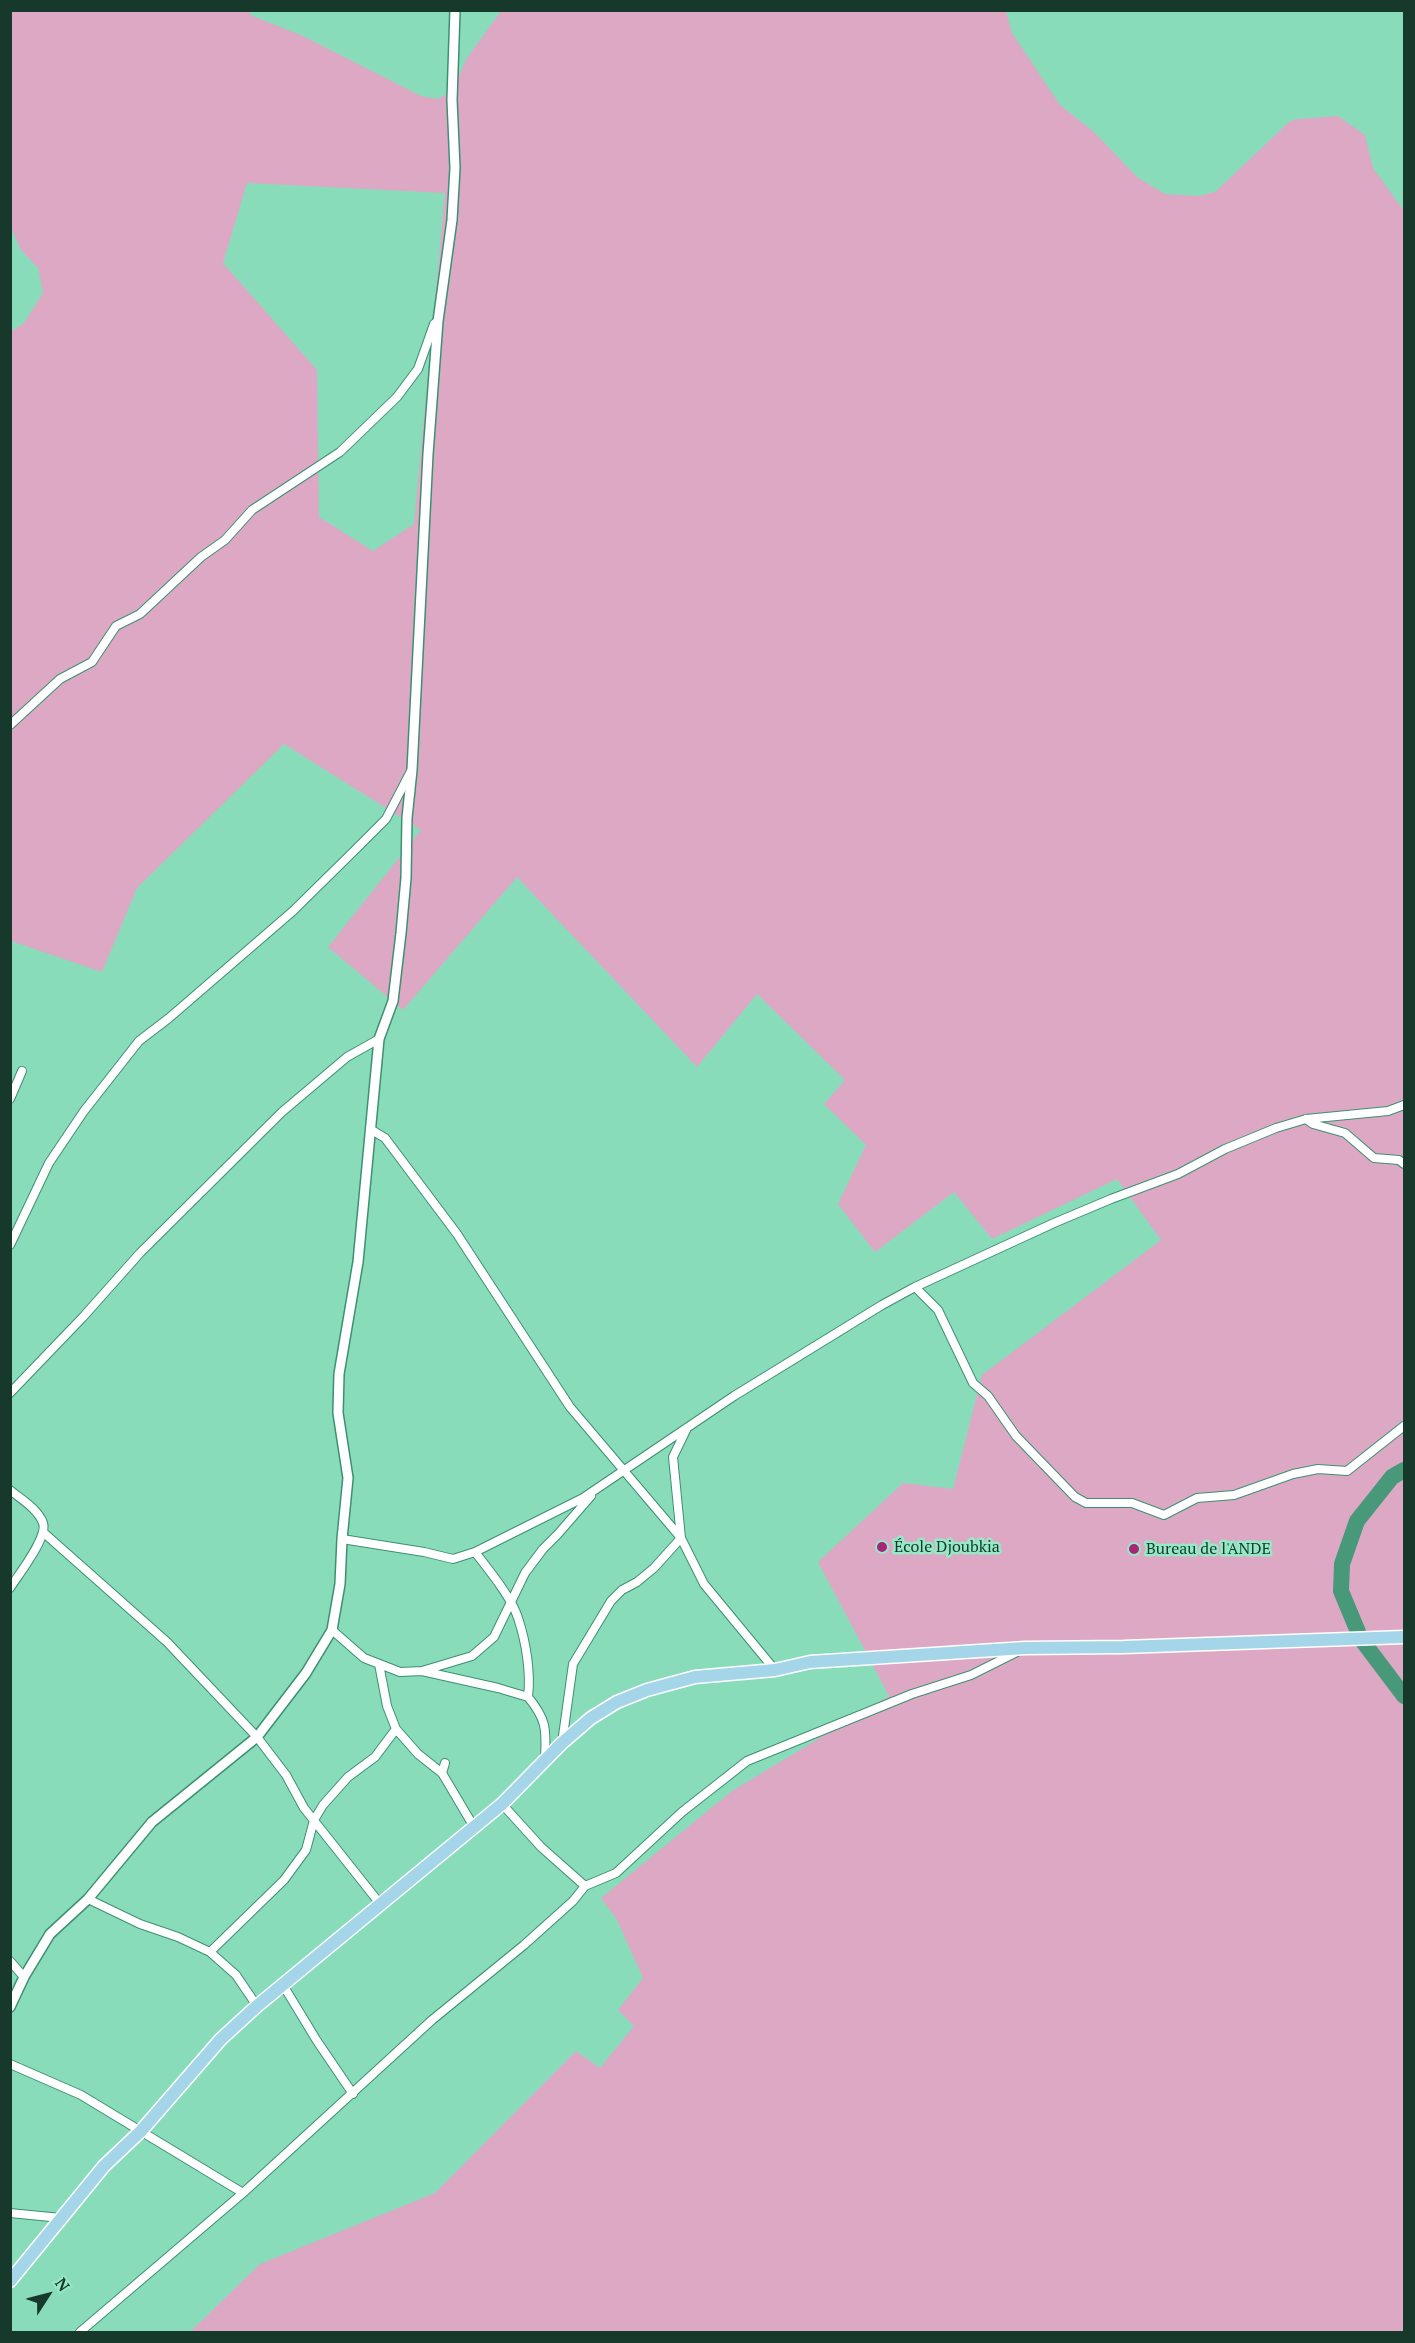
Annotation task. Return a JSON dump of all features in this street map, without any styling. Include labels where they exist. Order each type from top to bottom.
[{"type":"main road","points":[[10,2281],[104,2166],[141,2131],[221,2039],[257,2006],[502,1804],[562,1743],[591,1718],[617,1702],[647,1690],[695,1677],[775,1670],[810,1662],[1025,1648],[1124,1647],[1404,1637]]},
{"type":"street","points":[[10,2007],[24,1977],[50,1934],[88,1899],[152,1822],[257,1737],[306,1673],[332,1630],[340,1584],[348,1478],[339,1413],[339,1374],[358,1262],[379,1039],[393,1000],[406,878],[407,818],[412,770],[428,454],[438,321],[452,220],[455,168],[452,100],[455,10]]},
{"type":"street","points":[[10,725],[60,679],[92,662],[116,626],[140,614],[201,557],[225,540],[252,510],[340,452],[397,396],[418,369],[434,324],[438,321]]},
{"type":"street","points":[[10,1245],[50,1163],[84,1111],[139,1041],[293,911],[358,847],[386,819],[412,770]]},
{"type":"street","points":[[10,1393],[147,1246],[282,1112],[347,1057],[379,1039]]},
{"type":"street","points":[[10,1099],[22,1071]]},
{"type":"street","points":[[342,1539],[453,1559],[475,1552],[583,1498],[734,1396],[915,1287],[1092,1207],[1178,1174],[1225,1149],[1276,1128],[1306,1119],[1388,1110],[1404,1105]]},
{"type":"street","points":[[1306,1119],[1313,1124],[1345,1133],[1374,1158],[1399,1160],[1404,1164]]},
{"type":"street","points":[[370,1129],[385,1138],[457,1234],[570,1407],[681,1538],[704,1584],[775,1670]]},
{"type":"street","points":[[915,1287],[938,1310],[973,1383],[988,1396],[1016,1436],[1075,1497],[1086,1503],[1132,1503],[1164,1515],[1197,1498],[1234,1495],[1293,1474],[1318,1469],[1347,1471],[1404,1426]]},
{"type":"street","points":[[562,1743],[573,1664],[611,1601],[622,1590],[637,1582],[654,1568],[681,1538],[673,1457],[688,1427]]},
{"type":"street","points":[[10,1490],[33,1509],[43,1522],[44,1533],[10,1588]]},
{"type":"street","points":[[332,1630],[364,1658],[400,1672],[422,1671],[472,1656],[494,1637],[525,1573],[543,1549],[596,1490]]},
{"type":"street","points":[[44,1533],[166,1642],[257,1737],[286,1775],[304,1808],[381,1905]]},
{"type":"street","points":[[475,1552],[495,1578],[518,1617],[530,1679],[528,1697]]},
{"type":"street","points":[[80,2332],[243,2193],[432,2020],[469,1988],[504,1963],[573,1901],[585,1886],[616,1873],[682,1812],[747,1761],[912,1694],[971,1675],[1025,1648]]},
{"type":"street","points":[[379,1664],[387,1706],[396,1729],[418,1754],[442,1773],[474,1827]]},
{"type":"street","points":[[422,1671],[528,1697],[541,1713],[546,1731],[544,1761]]},
{"type":"street","points":[[210,1952],[284,1880],[306,1850],[314,1820],[323,1805],[348,1777],[375,1757],[396,1729]]},
{"type":"street","points":[[442,1773],[445,1763]]},
{"type":"street","points":[[502,1804],[541,1847],[585,1886]]},
{"type":"street","points":[[88,1899],[140,1924],[178,1936],[210,1952],[236,1975],[257,2006]]},
{"type":"street","points":[[10,1961],[24,1977]]},
{"type":"street","points":[[283,1985],[353,2094]]},
{"type":"street","points":[[10,2064],[81,2095],[243,2193]]},
{"type":"street","points":[[10,2214],[61,2218]]},
{"type":"shaded area","points":[[11,11],[247,11],[253,16],[303,36],[421,96],[438,99],[452,90],[467,58],[501,11],[1006,11],[1012,33],[1060,105],[1094,132],[1137,177],[1165,194],[1199,196],[1215,192],[1289,122],[1297,119],[1338,116],[1365,135],[1373,168],[1404,211],[1404,2332],[190,2332],[260,2264],[435,2193],[576,2051],[600,2068],[634,2026],[618,2010],[643,1978],[617,1920],[601,1898],[732,1791],[889,1696],[818,1562],[903,1483],[953,1489],[982,1375],[1161,1240],[1117,1179],[992,1239],[954,1192],[875,1252],[838,1204],[866,1145],[824,1104],[845,1080],[757,994],[697,1067],[517,877],[403,1010],[328,947],[421,830],[284,744],[137,888],[102,972],[11,941],[10,332],[24,323],[43,293],[38,268],[21,250],[11,228]],"holes":[[[247,183],[445,193],[414,524],[373,551],[319,517],[317,370],[223,263]]]},
{"type":"waterway","points":[[1404,1470],[1392,1477],[1357,1521],[1342,1564],[1341,1591],[1361,1639],[1404,1696]]},
{"type":"place","name":"École Djoubkia","points":[[882,1547]]},
{"type":"place","name":"Bureau de l'ANDE","points":[[1134,1549]]}]
